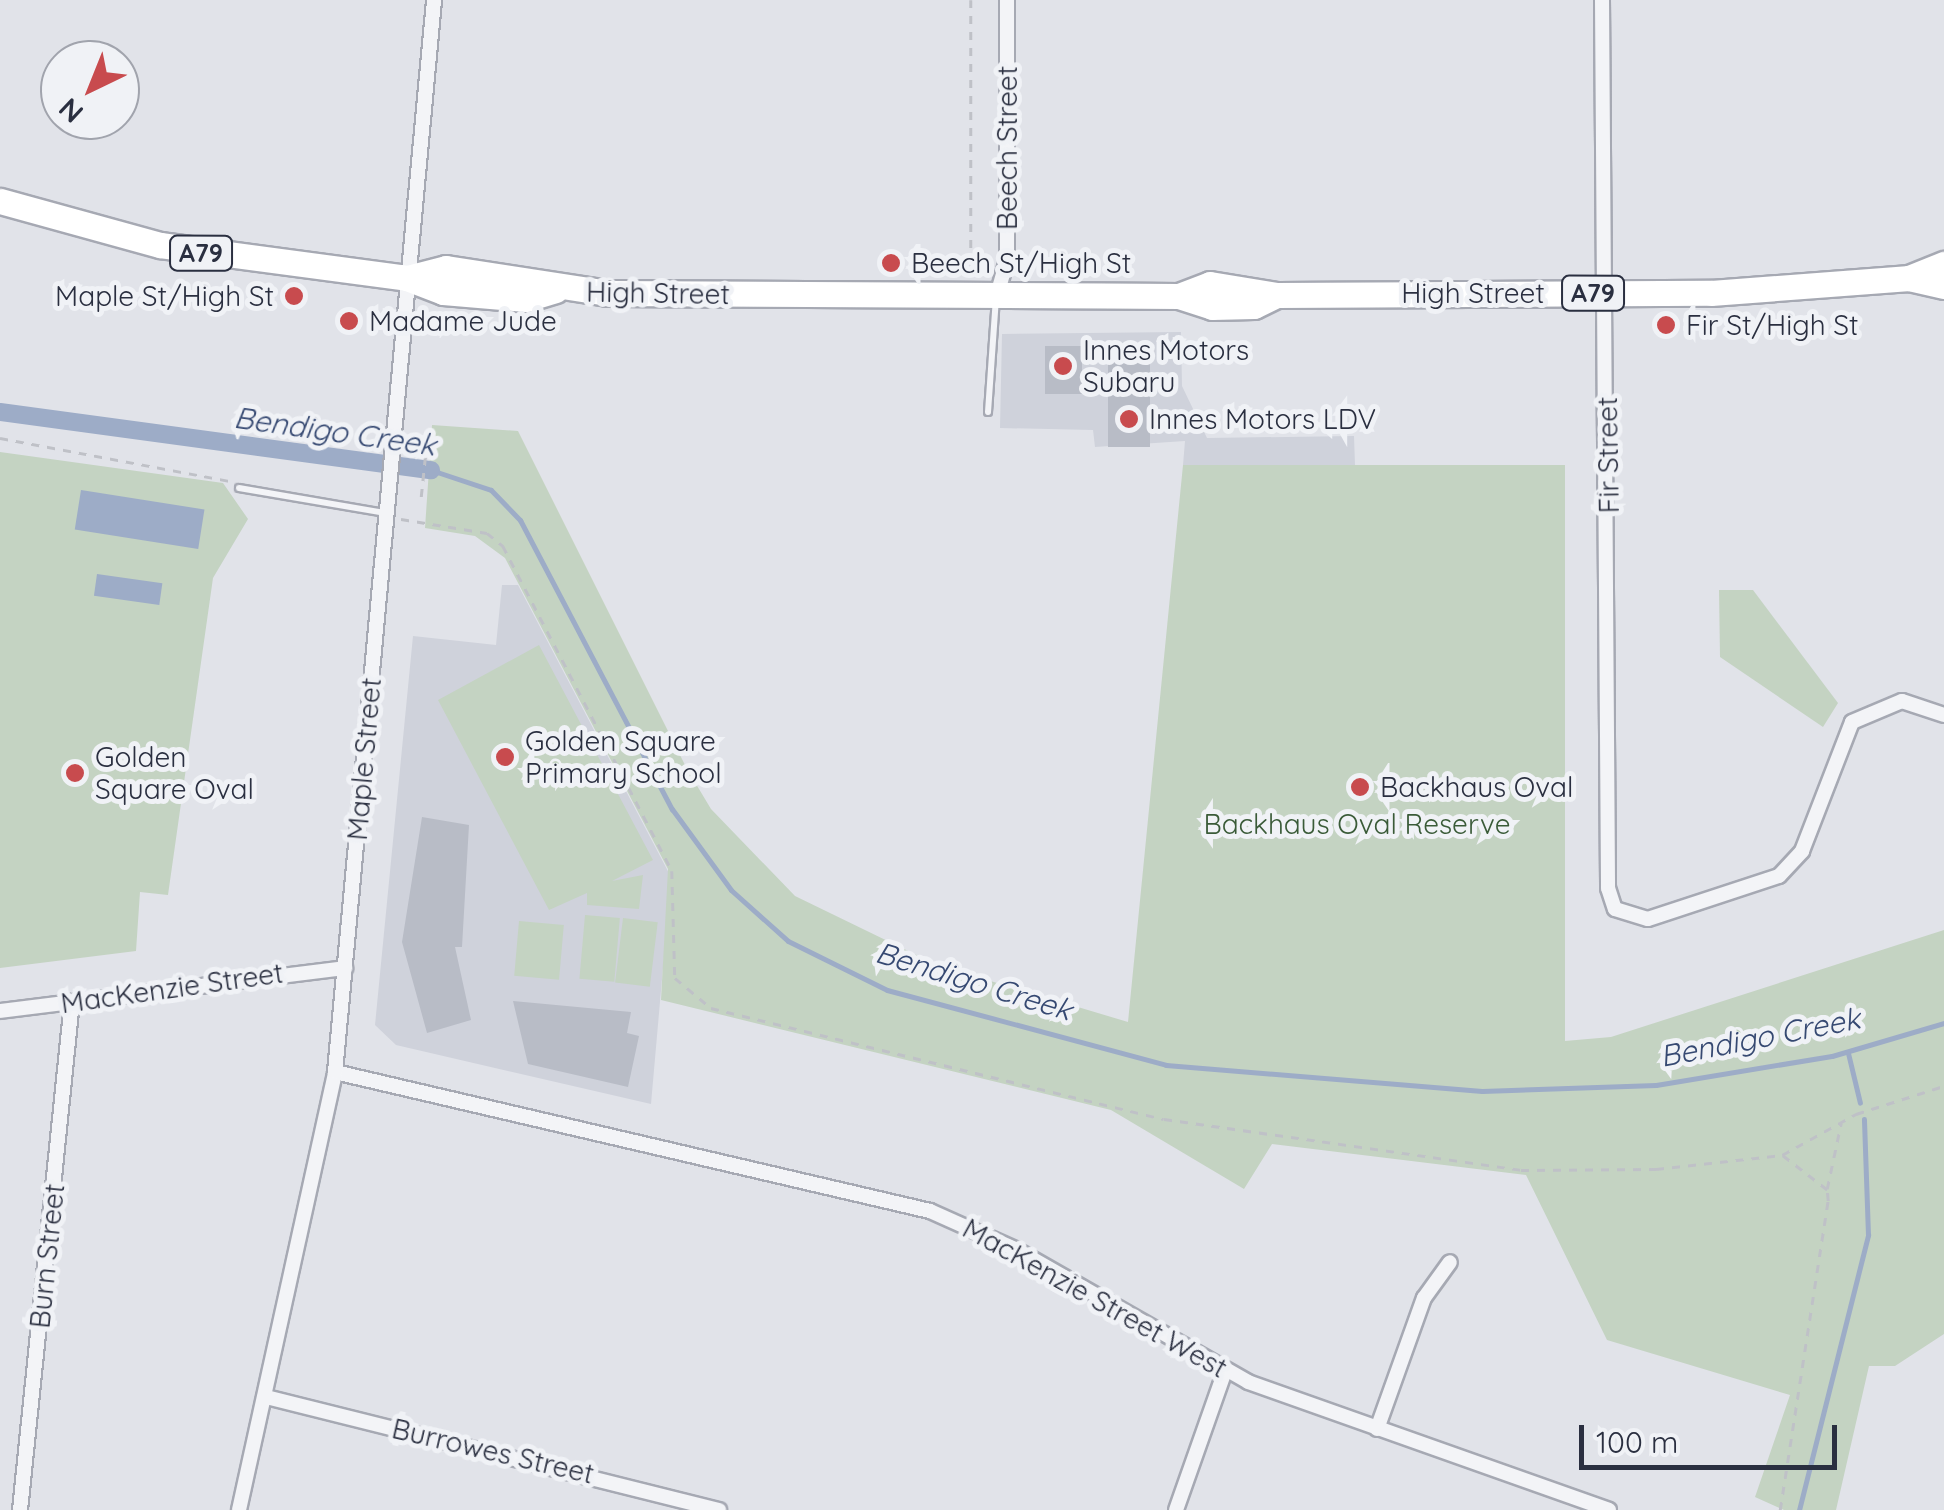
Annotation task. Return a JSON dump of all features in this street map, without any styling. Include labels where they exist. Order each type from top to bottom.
[{"type":"highway","name":"High Street","points":[[0,201],[196,252],[407,278],[446,268],[556,290],[1179,296],[1240,306],[1277,295],[1603,294],[1909,278],[1944,286]]},
{"type":"highway","name":"High Street","points":[[1909,278],[1944,264]]},
{"type":"street","name":"Maple Street","points":[[239,1510],[335,1072],[434,0]]},
{"type":"street","name":"Beech Street","points":[[997,295],[1007,259],[1006,0]]},
{"type":"street","name":"Fir Street","points":[[1602,0],[1608,888],[1615,908],[1648,918],[1779,876],[1802,850],[1852,722],[1902,700],[1944,716]]},
{"type":"street","name":"MacKenzie Street","points":[[0,1011],[345,968]]},
{"type":"street","name":"Burn Street","points":[[20,1510],[72,1002]]},
{"type":"street","name":"MacKenzie Street West","points":[[335,1072],[930,1211],[1017,1250],[1225,1371],[1609,1510]]},
{"type":"street","points":[[1378,1429],[1424,1298],[1450,1262]]},
{"type":"street","points":[[1176,1510],[1225,1371]]},
{"type":"street","name":"Burrowes Street","points":[[266,1397],[718,1510]]},
{"type":"lane","points":[[988,412],[997,295]]},
{"type":"lane","points":[[239,488],[386,513]]},
{"type":"path","points":[[971,0],[971,260]]},
{"type":"path","points":[[0,438],[222,478],[239,488]]},
{"type":"path","points":[[421,497],[428,439]]},
{"type":"path","points":[[386,513],[488,534],[503,546],[672,871],[672,964],[680,988],[704,1005],[1164,1119],[1478,1165],[1656,1169],[1782,1155],[1841,1122],[1944,1086]]},
{"type":"path","points":[[1780,1510],[1827,1190],[1841,1122]]},
{"type":"path","points":[[1782,1155],[1827,1190]]},
{"type":"shaded area","points":[[1181,332],[1182,386],[1207,438],[1354,436],[1355,465],[1183,465],[1185,441],[1095,447],[1093,430],[1000,428],[1002,334]]},
{"type":"shaded area","name":"Golden Square Primary School","points":[[502,585],[518,585],[671,877],[651,1104],[396,1045],[375,1025],[413,636],[496,645]]},
{"type":"green space","name":"Backhaus Oval Reserve","points":[[432,425],[518,431],[687,769],[711,809],[795,896],[937,965],[1128,1022],[1183,465],[1565,465],[1565,1041],[1611,1037],[1944,930],[1944,1334],[1895,1366],[1869,1366],[1836,1510],[1784,1510],[1755,1497],[1790,1395],[1607,1340],[1526,1175],[1272,1144],[1244,1189],[1111,1110],[661,1000],[668,869],[505,558],[475,536],[425,528]]},
{"type":"green space","points":[[0,452],[223,483],[248,519],[213,578],[168,895],[140,892],[136,951],[0,968]]},
{"type":"green space","points":[[1719,590],[1753,590],[1838,703],[1823,727],[1720,657]]},
{"type":"green space","points":[[539,645],[653,860],[612,881],[643,875],[639,909],[587,905],[587,893],[549,910],[438,700]]},
{"type":"green space","points":[[585,915],[620,918],[614,982],[579,979]]},
{"type":"green space","points":[[623,918],[658,922],[650,987],[615,983]]},
{"type":"green space","points":[[519,921],[564,925],[559,980],[514,976]]},
{"type":"water","points":[[81,490],[204,510],[198,549],[75,530]]},
{"type":"water","points":[[97,574],[162,583],[159,605],[94,596]]},
{"type":"building","name":"Innes Motors Subaru","points":[[1045,346],[1082,346],[1082,394],[1045,394]]},
{"type":"building","points":[[1108,347],[1150,347],[1150,447],[1108,447]]},
{"type":"building","points":[[422,817],[469,825],[462,947],[455,947],[471,1020],[427,1033],[402,942]]},
{"type":"building","points":[[513,1001],[631,1012],[627,1033],[639,1036],[628,1087],[528,1064]]},
{"type":"waterway","name":"Bendigo Creek","points":[[0,412],[431,470]]},
{"type":"waterway","name":"Bendigo Creek","points":[[431,470],[491,490],[520,520],[672,809],[731,890],[788,941],[887,990],[1166,1065],[1482,1091],[1656,1085],[1832,1056],[1944,1023]]},
{"type":"waterway","points":[[1848,1053],[1860,1103]]},
{"type":"waterway","points":[[1799,1510],[1868,1235],[1864,1119]]},
{"type":"place","name":"Beech St/High St","points":[[891,263]]},
{"type":"place","name":"Maple St/High St","points":[[294,296]]},
{"type":"place","name":"Madame Jude","points":[[349,321]]},
{"type":"place","name":"Fir St/High St","points":[[1666,325]]},
{"type":"place","name":"Innes Motors Subaru","points":[[1063,366]]},
{"type":"place","name":"Innes Motors LDV","points":[[1129,419]]},
{"type":"place","name":"Golden Square Primary School","points":[[505,757]]},
{"type":"place","name":"Golden Square Oval","points":[[75,773]]},
{"type":"place","name":"Backhaus Oval","points":[[1360,787]]}]
